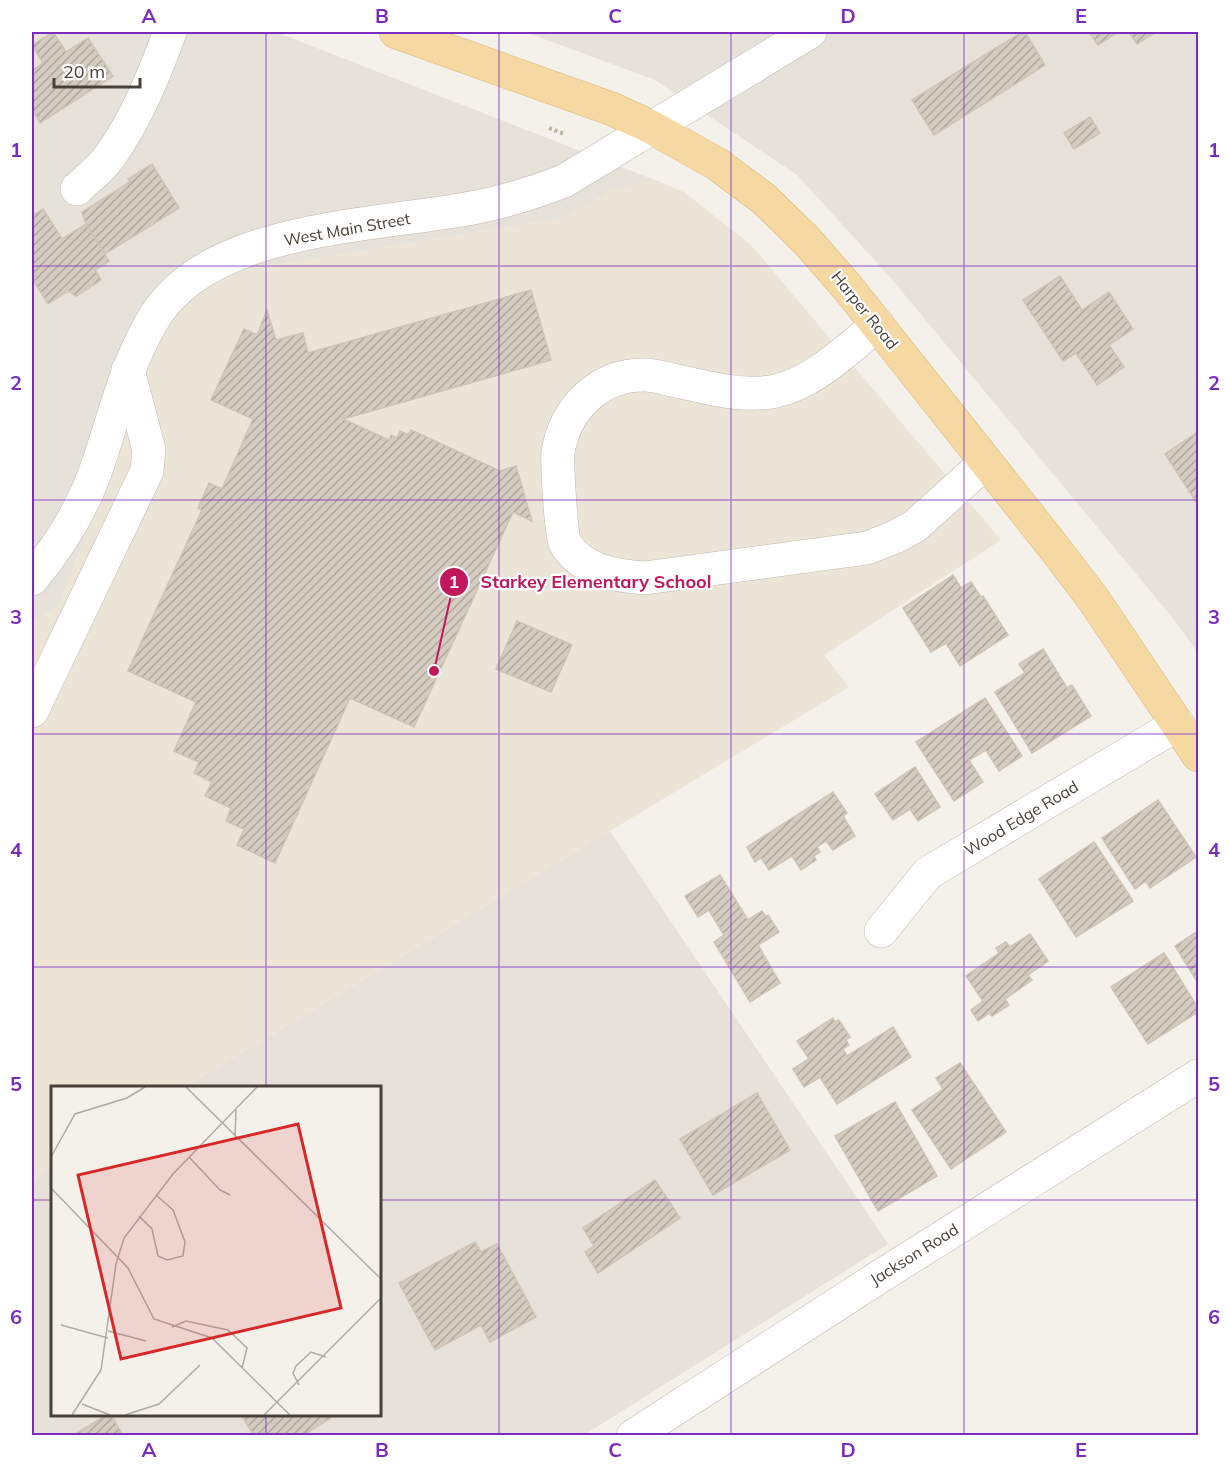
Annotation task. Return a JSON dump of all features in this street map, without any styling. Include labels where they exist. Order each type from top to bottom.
[{"type":"main road","name":"Harper Road","points":[[396,32],[612,109],[651,127],[717,164],[764,199],[807,241],[878,325],[1094,600],[1198,755]]},
{"type":"street","points":[[77,189],[109,158],[132,119],[156,69],[170,32]]},
{"type":"street","name":"West Main Street","points":[[32,579],[58,546],[87,493],[128,370],[153,319],[176,291],[203,270],[267,243],[337,228],[478,207],[564,181],[810,32]]},
{"type":"street","points":[[878,325],[805,382],[776,391],[748,394],[728,392],[645,375],[621,378],[600,387],[579,403],[568,419],[560,438],[557,462],[564,542],[578,557],[596,570],[618,577],[645,579],[867,548],[915,526],[986,462]]},
{"type":"street","points":[[32,711],[147,471],[149,450],[128,370]]},
{"type":"street","name":"Wood Edge Road","points":[[881,931],[928,873],[1178,724]]},
{"type":"street","name":"Jackson Road","points":[[633,1436],[907,1259],[1198,1076]]},
{"type":"path","points":[[549,128],[564,134]]},
{"type":"shaded area","points":[[32,32],[276,32],[660,182],[639,183],[611,191],[564,218],[258,266],[212,284],[190,304],[143,378],[60,605],[32,623]]},
{"type":"shaded area","points":[[525,32],[1198,32],[1198,653],[1175,621],[889,276],[797,175],[655,80]]},
{"type":"shaded area","points":[[660,182],[684,192],[751,245],[1001,540],[824,655],[849,687],[187,1086],[51,1086],[51,1168],[32,1180],[32,623],[60,605],[164,327],[212,284],[258,266],[564,218],[611,191],[639,183]]},
{"type":"shaded area","points":[[610,831],[888,1244],[584,1435],[32,1435],[32,1180],[51,1168],[51,1416],[381,1416],[381,1086],[187,1086]]},
{"type":"building","points":[[53,32],[66,52],[88,38],[113,76],[40,123],[32,109],[32,71],[43,63],[32,45]]},
{"type":"building","points":[[1025,32],[1045,65],[934,135],[912,100]]},
{"type":"building","points":[[1089,32],[1118,32],[1098,45]]},
{"type":"building","points":[[1129,32],[1156,32],[1137,44]]},
{"type":"building","points":[[1090,117],[1100,133],[1074,149],[1064,133]]},
{"type":"building","points":[[152,164],[179,208],[105,254],[86,224],[82,212],[130,182],[128,179]]},
{"type":"building","points":[[43,209],[62,239],[86,224],[109,261],[95,270],[101,280],[76,296],[68,291],[48,304],[32,278],[32,216]]},
{"type":"building","points":[[1060,276],[1082,310],[1109,292],[1133,329],[1109,345],[1124,367],[1097,385],[1076,353],[1063,361],[1023,300]]},
{"type":"building","points":[[531,290],[551,360],[343,419],[389,440],[391,435],[397,438],[400,431],[408,435],[411,430],[500,471],[516,466],[532,521],[513,512],[414,727],[350,698],[275,863],[237,845],[244,829],[226,821],[231,808],[205,796],[212,782],[194,773],[199,762],[174,751],[196,702],[128,671],[202,510],[198,508],[209,483],[222,489],[253,419],[211,400],[244,329],[257,335],[267,310],[276,340],[303,333],[308,353]]},
{"type":"building","points":[[1198,432],[1198,505],[1165,454]]},
{"type":"building","points":[[953,575],[961,588],[971,582],[981,597],[983,596],[1008,635],[960,666],[946,643],[931,652],[903,608]]},
{"type":"building","points":[[517,621],[572,645],[551,692],[496,669]]},
{"type":"building","points":[[1043,649],[1067,688],[1072,685],[1091,716],[1032,753],[995,692],[1025,673],[1019,664]]},
{"type":"building","points":[[985,698],[1022,756],[999,771],[986,750],[969,760],[983,782],[954,801],[916,742]]},
{"type":"building","points":[[915,767],[940,807],[918,821],[910,809],[893,820],[875,794]]},
{"type":"building","points":[[833,792],[847,813],[843,816],[855,836],[833,850],[826,841],[817,847],[820,852],[814,856],[816,860],[801,870],[792,856],[769,870],[761,858],[755,862],[747,847]]},
{"type":"building","points":[[1158,800],[1196,857],[1150,888],[1146,881],[1135,889],[1102,838]]},
{"type":"building","points":[[1094,842],[1133,901],[1076,937],[1039,879]]},
{"type":"building","points":[[720,875],[748,920],[762,911],[766,917],[768,915],[779,932],[758,945],[780,983],[750,1002],[714,942],[724,935],[709,910],[698,917],[685,896]]},
{"type":"building","points":[[1198,931],[1198,983],[1175,946]]},
{"type":"building","points":[[1030,934],[1048,961],[1028,975],[1032,980],[1005,999],[1009,1005],[992,1016],[989,1013],[978,1021],[971,1010],[983,1001],[966,976],[999,953],[996,948],[1006,942],[1010,947]]},
{"type":"building","points":[[1164,953],[1198,1008],[1198,1012],[1148,1044],[1111,987]]},
{"type":"building","points":[[833,1018],[835,1022],[839,1020],[850,1037],[846,1040],[849,1045],[843,1049],[847,1056],[893,1027],[911,1057],[837,1104],[820,1077],[804,1087],[793,1069],[809,1059],[797,1041]]},
{"type":"building","points":[[960,1063],[1006,1132],[951,1169],[912,1110],[943,1089],[936,1078]]},
{"type":"building","points":[[757,1093],[790,1150],[713,1195],[680,1139]]},
{"type":"building","points":[[895,1102],[937,1176],[878,1211],[835,1136]]},
{"type":"building","points":[[655,1180],[680,1218],[598,1273],[585,1252],[594,1246],[583,1228]]},
{"type":"building","points":[[475,1242],[481,1252],[497,1244],[536,1317],[490,1342],[481,1325],[435,1350],[399,1283]]},
{"type":"building","points":[[105,1416],[112,1416],[123,1436],[72,1436]]},
{"type":"building","points":[[242,1416],[334,1416],[302,1436],[254,1436]]},
{"type":"place","name":"Starkey Elementary School","points":[[434,671]]}]
